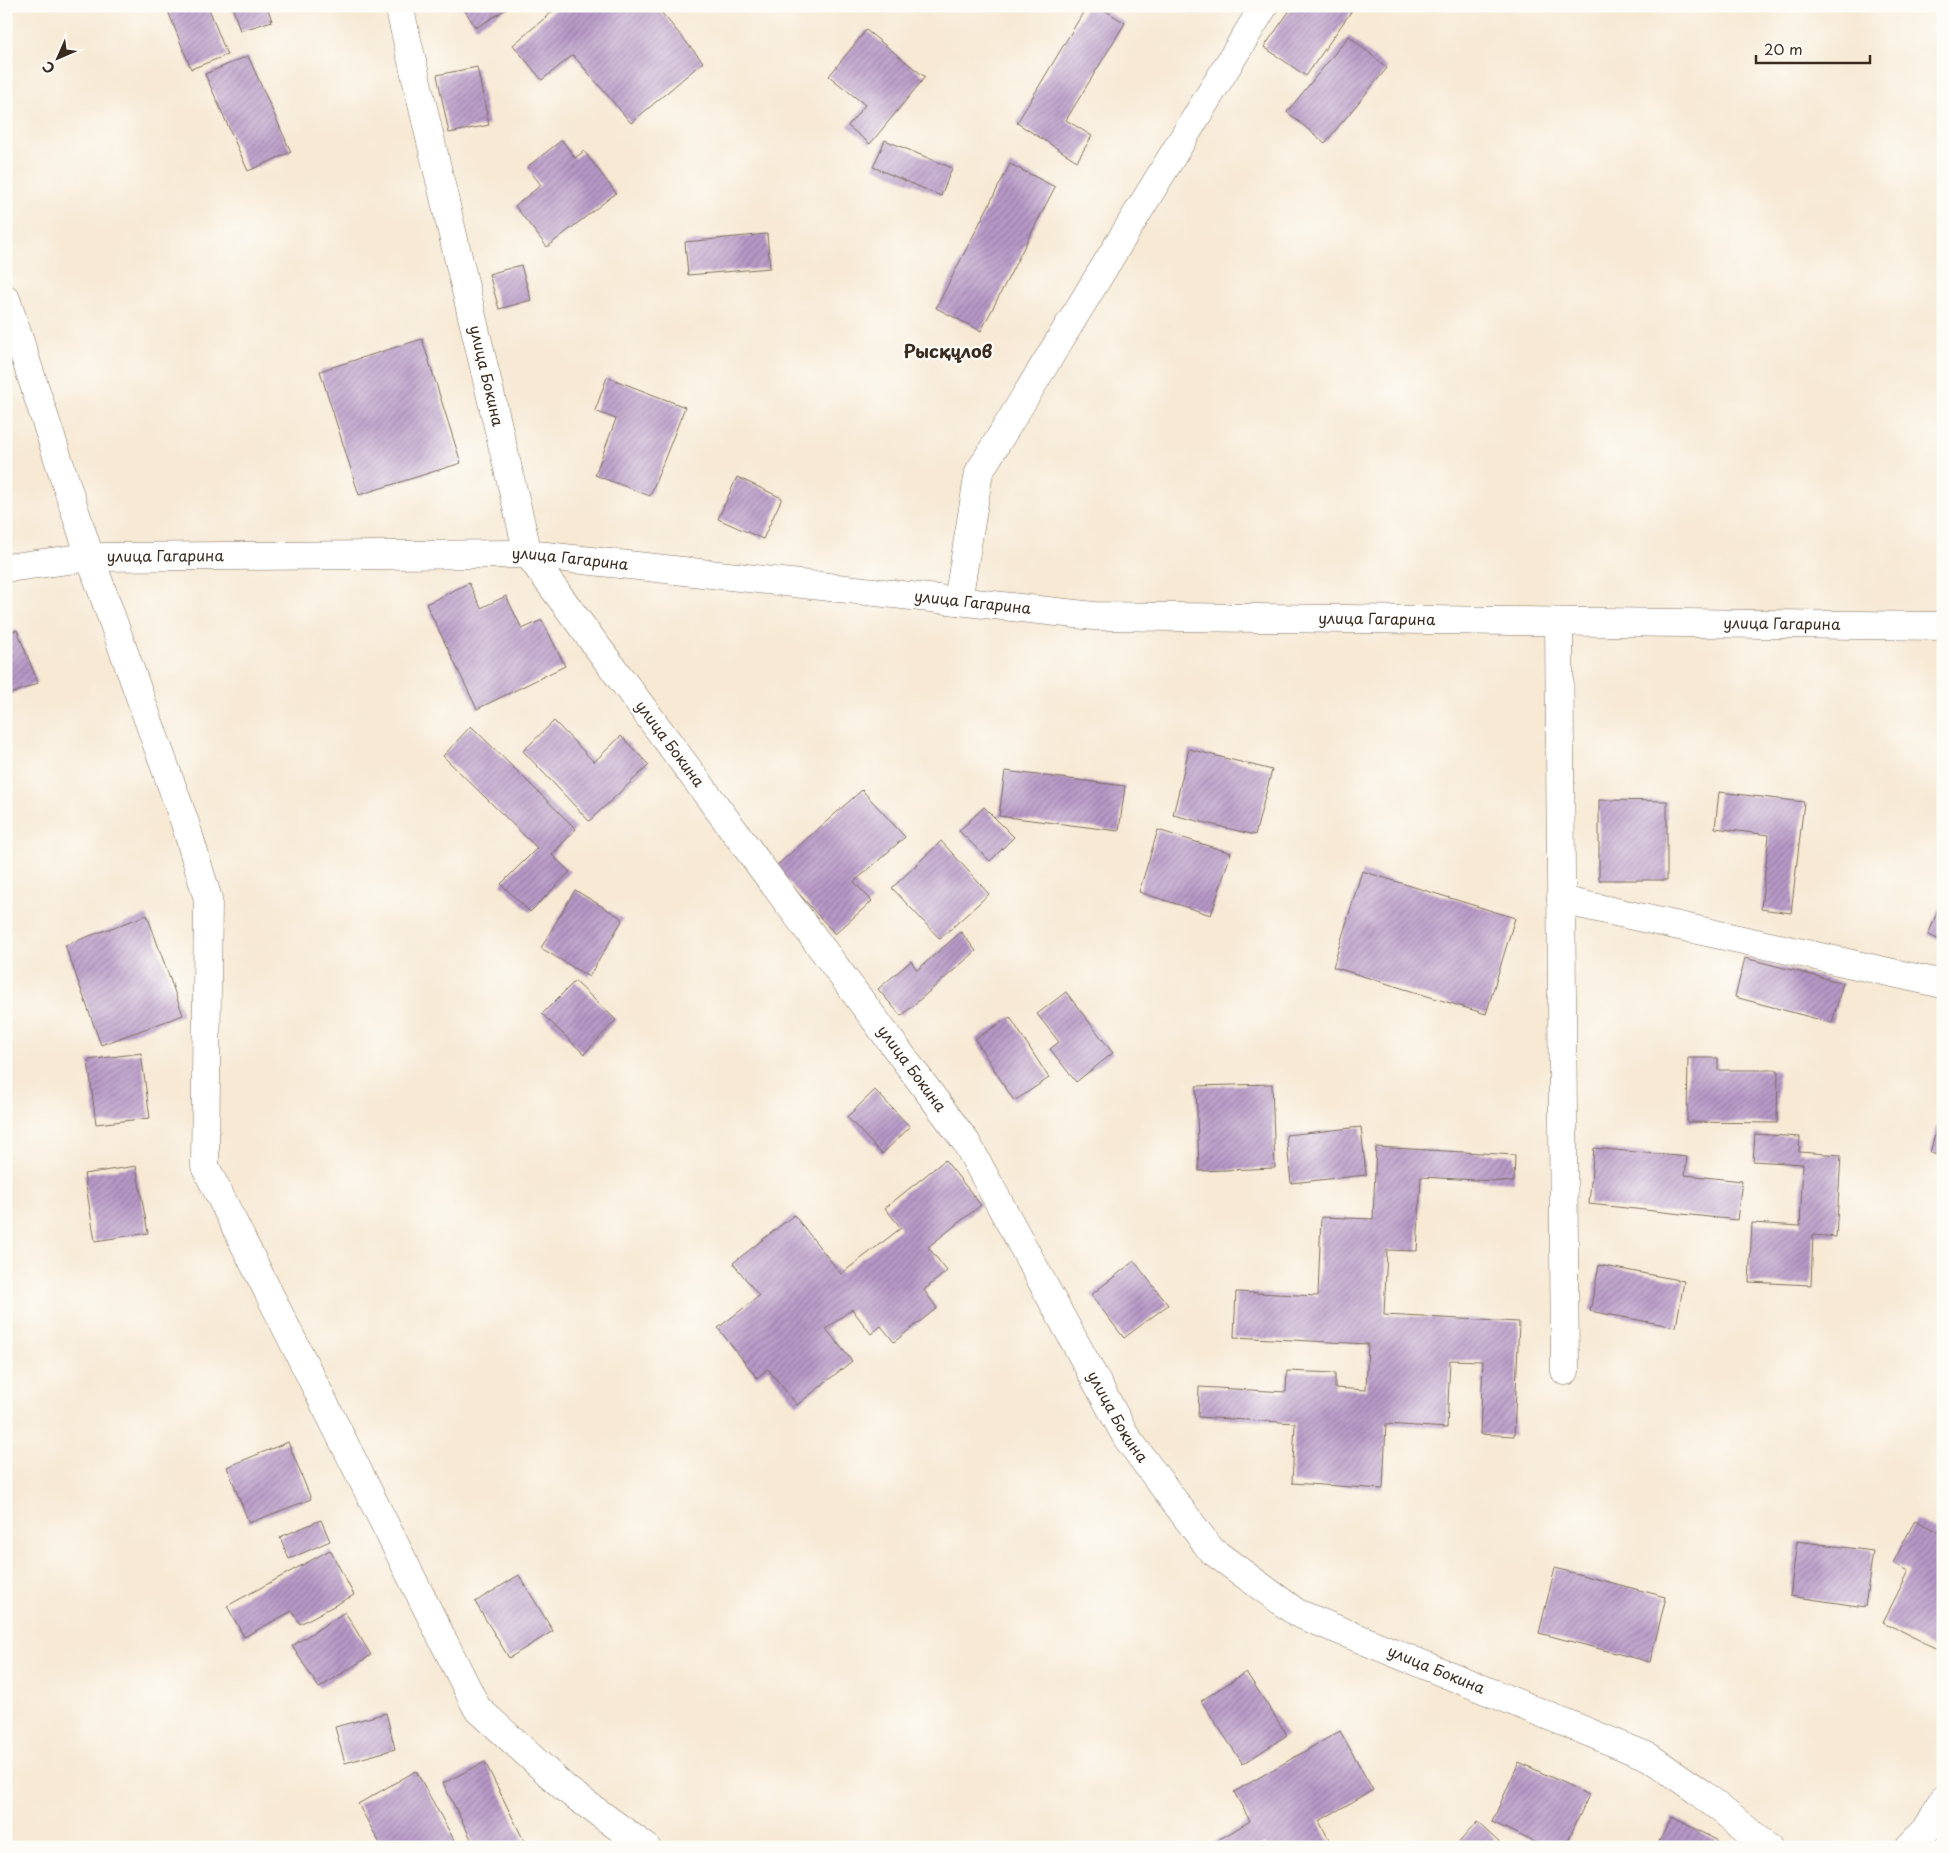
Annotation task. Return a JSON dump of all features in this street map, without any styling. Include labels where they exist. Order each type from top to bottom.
[{"type":"street","name":"улица Бокина","points":[[399,6],[528,554],[966,1142],[1127,1438],[1211,1550],[1297,1613],[1649,1757],[1702,1794],[1768,1847]]},
{"type":"street","points":[[958,601],[979,472],[1264,6]]},
{"type":"street","points":[[6,299],[90,557],[185,823],[208,899],[205,1166],[477,1708],[567,1790],[646,1847]]},
{"type":"street","name":"улица Гагарина","points":[[6,568],[90,557],[528,554],[1094,616],[1943,626]]},
{"type":"street","points":[[1559,622],[1565,1371]]},
{"type":"street","points":[[1561,900],[1943,984]]},
{"type":"street","points":[[1909,1847],[1927,1829],[1943,1798]]},
{"type":"building","points":[[166,6],[208,6],[227,55],[191,69]]},
{"type":"building","points":[[232,6],[267,6],[272,21],[240,31]]},
{"type":"building","points":[[462,6],[511,6],[476,28]]},
{"type":"building","points":[[559,6],[656,6],[703,62],[631,123],[573,55],[542,80],[513,45]]},
{"type":"building","points":[[1087,6],[1098,6],[1125,23],[1066,120],[1092,136],[1077,161],[1017,123]]},
{"type":"building","points":[[1293,6],[1355,6],[1306,76],[1264,47]]},
{"type":"building","points":[[866,30],[925,77],[870,144],[848,126],[865,105],[829,76]]},
{"type":"building","points":[[1349,36],[1387,68],[1325,143],[1287,112]]},
{"type":"building","points":[[248,56],[291,152],[248,171],[205,74]]},
{"type":"building","points":[[477,67],[489,125],[449,133],[437,75]]},
{"type":"building","points":[[562,140],[575,158],[584,151],[616,193],[547,247],[515,206],[541,185],[527,167]]},
{"type":"building","points":[[885,140],[952,168],[941,196],[873,167]]},
{"type":"building","points":[[1010,164],[1055,187],[981,331],[936,308]]},
{"type":"building","points":[[767,234],[770,268],[688,275],[685,242]]},
{"type":"building","points":[[521,265],[531,300],[499,309],[489,274]]},
{"type":"building","points":[[422,339],[461,463],[359,495],[320,371]]},
{"type":"building","points":[[6,345],[12,366],[6,367]]},
{"type":"building","points":[[607,377],[685,407],[650,496],[595,475],[616,419],[595,411]]},
{"type":"building","points":[[737,477],[782,498],[763,539],[718,519]]},
{"type":"building","points":[[469,583],[481,608],[506,596],[522,629],[542,620],[565,666],[477,709],[426,604]]},
{"type":"building","points":[[17,630],[38,683],[6,696],[6,634]]},
{"type":"building","points":[[554,721],[594,762],[621,736],[649,765],[589,821],[523,751]]},
{"type":"building","points":[[471,726],[576,829],[552,855],[570,872],[530,912],[501,884],[537,848],[443,756]]},
{"type":"building","points":[[1189,749],[1272,770],[1255,835],[1173,815]]},
{"type":"building","points":[[1005,771],[1125,786],[1119,831],[999,816]]},
{"type":"building","points":[[862,790],[905,837],[854,882],[872,901],[835,934],[775,867]]},
{"type":"building","points":[[1719,792],[1804,802],[1791,913],[1761,909],[1769,835],[1715,828]]},
{"type":"building","points":[[1599,800],[1667,801],[1667,880],[1599,880]]},
{"type":"building","points":[[984,807],[1014,837],[990,861],[959,831]]},
{"type":"building","points":[[1158,830],[1231,853],[1211,915],[1139,892]]},
{"type":"building","points":[[941,841],[989,894],[940,939],[892,888]]},
{"type":"building","points":[[1362,871],[1515,918],[1486,1014],[1333,967]]},
{"type":"building","points":[[575,890],[623,919],[589,977],[541,948]]},
{"type":"building","points":[[1943,897],[1943,941],[1928,935]]},
{"type":"building","points":[[147,915],[183,1015],[101,1045],[65,945]]},
{"type":"building","points":[[961,932],[976,951],[901,1016],[878,989],[911,961],[917,970]]},
{"type":"building","points":[[1745,958],[1843,983],[1832,1023],[1735,997]]},
{"type":"building","points":[[575,981],[616,1020],[584,1054],[542,1014]]},
{"type":"building","points":[[1066,992],[1113,1053],[1076,1082],[1050,1049],[1059,1042],[1037,1014]]},
{"type":"building","points":[[1010,1017],[1049,1078],[1014,1101],[975,1039]]},
{"type":"building","points":[[141,1053],[150,1118],[96,1124],[88,1060]]},
{"type":"building","points":[[1688,1058],[1718,1058],[1718,1070],[1778,1070],[1777,1123],[1687,1122]]},
{"type":"building","points":[[1272,1084],[1275,1168],[1199,1171],[1196,1086]]},
{"type":"building","points":[[875,1090],[910,1127],[882,1154],[847,1117]]},
{"type":"building","points":[[1943,1108],[1943,1156],[1930,1153]]},
{"type":"building","points":[[1361,1127],[1366,1175],[1291,1183],[1286,1135]]},
{"type":"building","points":[[1755,1134],[1800,1137],[1799,1152],[1841,1155],[1836,1237],[1813,1235],[1811,1285],[1749,1282],[1752,1223],[1800,1226],[1803,1164],[1753,1161]]},
{"type":"building","points":[[1376,1147],[1515,1155],[1514,1182],[1421,1177],[1417,1251],[1387,1250],[1384,1315],[1519,1322],[1514,1436],[1480,1434],[1483,1361],[1450,1360],[1447,1428],[1386,1424],[1383,1489],[1292,1483],[1295,1423],[1198,1417],[1199,1387],[1286,1392],[1287,1371],[1335,1373],[1335,1388],[1366,1390],[1368,1344],[1234,1337],[1236,1292],[1318,1296],[1321,1217],[1373,1219]]},
{"type":"building","points":[[1594,1148],[1687,1157],[1685,1175],[1742,1181],[1737,1220],[1589,1204]]},
{"type":"building","points":[[945,1160],[981,1205],[928,1247],[947,1271],[924,1290],[937,1308],[894,1342],[881,1326],[871,1334],[852,1309],[826,1329],[852,1361],[797,1405],[768,1369],[757,1378],[718,1328],[759,1296],[733,1263],[794,1215],[841,1274],[901,1228],[885,1208]]},
{"type":"building","points":[[136,1166],[148,1233],[95,1241],[84,1174]]},
{"type":"building","points":[[1134,1261],[1168,1305],[1124,1338],[1091,1295]]},
{"type":"building","points":[[1599,1265],[1684,1281],[1676,1327],[1590,1311]]},
{"type":"building","points":[[288,1442],[311,1499],[249,1523],[227,1467]]},
{"type":"building","points":[[321,1520],[330,1541],[289,1559],[280,1537]]},
{"type":"building","points":[[1915,1520],[1943,1534],[1943,1638],[1937,1649],[1883,1622],[1909,1571],[1893,1563]]},
{"type":"building","points":[[1797,1541],[1873,1551],[1865,1607],[1790,1596]]},
{"type":"building","points":[[330,1550],[354,1595],[300,1624],[292,1611],[244,1637],[227,1606]]},
{"type":"building","points":[[1555,1568],[1666,1597],[1650,1662],[1539,1633]]},
{"type":"building","points":[[519,1575],[553,1631],[509,1658],[475,1602]]},
{"type":"building","points":[[345,1612],[371,1655],[319,1688],[292,1646]]},
{"type":"building","points":[[1246,1672],[1287,1735],[1243,1764],[1201,1701]]},
{"type":"building","points":[[386,1713],[395,1749],[345,1763],[335,1727]]},
{"type":"building","points":[[1340,1731],[1373,1790],[1319,1821],[1333,1847],[1266,1847],[1264,1844],[1260,1847],[1211,1847],[1210,1845],[1250,1821],[1234,1792]]},
{"type":"building","points":[[485,1762],[527,1847],[475,1847],[443,1783]]},
{"type":"building","points":[[1519,1762],[1589,1795],[1565,1847],[1545,1847],[1492,1822]]},
{"type":"building","points":[[416,1771],[458,1847],[382,1847],[358,1804]]},
{"type":"building","points":[[1672,1817],[1724,1844],[1723,1847],[1656,1847]]},
{"type":"building","points":[[1477,1822],[1504,1847],[1456,1846]]},
{"type":"district","name":"Рысқұлов","points":[[948,352]]}]
